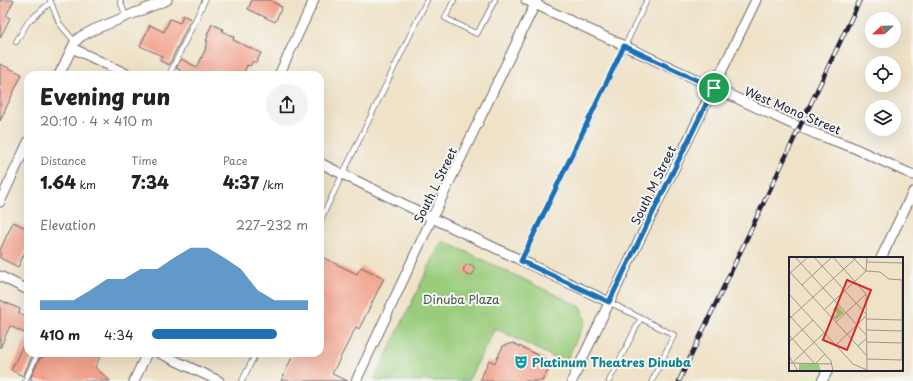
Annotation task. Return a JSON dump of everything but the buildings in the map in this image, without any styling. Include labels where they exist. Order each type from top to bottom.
[{"type":"street","points":[[61,71],[73,45],[85,34],[167,0]]},
{"type":"street","points":[[281,71],[314,0]]},
{"type":"street","name":"West Mono Street","points":[[526,0],[536,2],[624,46],[810,132],[852,147],[913,175]]},
{"type":"street","name":"South M Street","points":[[572,381],[756,0]]},
{"type":"street","name":"South L Street","points":[[356,381],[432,218],[536,2]]},
{"type":"street","points":[[73,45],[122,71]]},
{"type":"street","points":[[0,202],[24,151]]},
{"type":"street","points":[[324,165],[609,302]]},
{"type":"street","points":[[881,257],[913,192]]},
{"type":"street","points":[[0,276],[24,288]]},
{"type":"street","points":[[134,381],[145,357]]},
{"type":"street","points":[[168,357],[219,381]]},
{"type":"street","points":[[822,381],[827,371]]},
{"type":"lane","points":[[120,0],[126,17]]},
{"type":"lane","points":[[171,71],[205,0]]},
{"type":"lane","points":[[324,213],[427,0]]},
{"type":"lane","points":[[454,0],[445,18],[477,34],[494,0]]},
{"type":"lane","points":[[521,261],[647,0]]},
{"type":"lane","points":[[16,42],[28,22],[50,1],[59,23],[73,45]]},
{"type":"lane","points":[[609,302],[674,335],[652,381]]},
{"type":"lane","points":[[609,381],[641,318]]},
{"type":"lane","points":[[25,381],[36,357]]},
{"type":"lane","points":[[242,381],[254,357]]},
{"type":"green space","name":"Dinuba Plaza","points":[[446,242],[581,307],[586,320],[565,363],[495,328],[468,381],[379,381],[375,379],[440,244]]},
{"type":"railway","points":[[679,381],[860,0]]},
{"type":"place","name":"Platinum Theatres Dinuba","points":[[521,362]]},
{"type":"route","points":[[624,46],[714,88],[609,302],[521,261],[624,46]]}]
